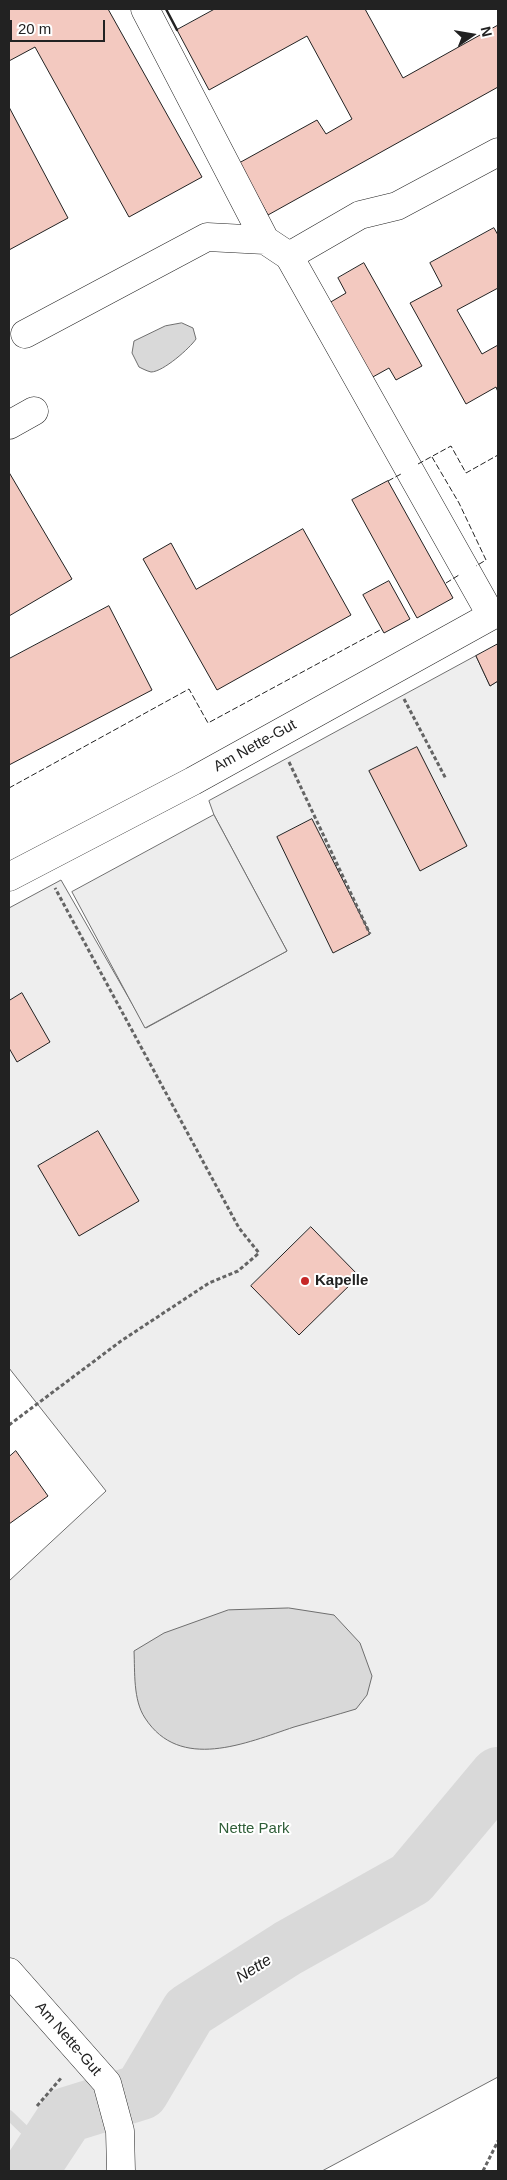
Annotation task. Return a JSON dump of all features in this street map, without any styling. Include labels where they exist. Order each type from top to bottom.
[{"type":"street","points":[[145,9],[265,240],[289,256],[495,614]]},
{"type":"street","points":[[289,256],[360,216],[397,206],[498,152]]},
{"type":"street","points":[[25,334],[208,237],[265,240]]},
{"type":"street","points":[[9,425],[34,411]]},
{"type":"street","name":"Am Nette-Gut","points":[[9,877],[495,614]]},
{"type":"street","name":"Am Nette-Gut","points":[[9,1972],[107,2083],[120,2131],[121,2171]]},
{"type":"path","points":[[390,671],[446,779]]},
{"type":"path","points":[[276,734],[370,934]]},
{"type":"path","points":[[9,1425],[121,1341],[209,1283],[238,1270],[259,1253],[239,1228],[41,860]]},
{"type":"path","points":[[37,2106],[48,2094]]},
{"type":"path","points":[[483,2171],[498,2141]]},
{"type":"green space","name":"Nette Park","points":[[476,656],[490,686],[498,681],[498,2077],[322,2171],[9,2171],[9,1581],[106,1491],[9,1368],[9,908],[61,880],[146,1028],[287,951],[214,815],[209,801]]},
{"type":"shaded area","points":[[182,323],[193,328],[196,339],[188,348],[176,359],[156,371],[151,372],[139,367],[132,353],[134,341],[165,326]]},
{"type":"shaded area","points":[[214,815],[287,951],[145,1028],[72,892]]},
{"type":"shaded area","points":[[289,1608],[334,1615],[360,1643],[372,1676],[367,1695],[356,1709],[255,1740],[215,1749],[195,1749],[176,1744],[159,1735],[145,1718],[138,1703],[134,1651],[164,1633],[228,1610]]},
{"type":"building","points":[[9,9],[108,9],[202,177],[129,217],[35,47],[9,61]]},
{"type":"building","points":[[215,9],[365,9],[403,78],[498,25],[498,87],[268,215],[239,163],[317,120],[326,134],[352,119],[307,36],[209,90],[177,30]]},
{"type":"building","points":[[9,107],[68,218],[9,250]]},
{"type":"building","points":[[494,228],[498,235],[498,288],[457,310],[482,354],[498,345],[498,392],[496,387],[466,404],[410,303],[442,286],[430,263]]},
{"type":"building","points":[[364,263],[422,366],[396,380],[389,368],[371,378],[329,303],[346,293],[338,278]]},
{"type":"building","points":[[9,475],[72,579],[9,616]]},
{"type":"building","points":[[388,481],[453,598],[417,618],[352,500]]},
{"type":"building","points":[[303,529],[351,615],[217,690],[143,559],[171,543],[196,589]]},
{"type":"building","points":[[389,581],[410,619],[384,633],[363,595]]},
{"type":"building","points":[[109,606],[152,690],[9,765],[9,659]]},
{"type":"building","points":[[498,644],[498,681],[490,686],[476,656]]},
{"type":"building","points":[[417,747],[467,846],[420,871],[369,771]]},
{"type":"building","points":[[312,819],[370,934],[333,953],[277,837]]},
{"type":"building","points":[[22,993],[50,1042],[17,1062],[9,1048],[9,1001]]},
{"type":"building","points":[[98,1131],[139,1201],[79,1236],[38,1166]]},
{"type":"building","name":"Kapelle","points":[[311,1227],[359,1276],[299,1335],[251,1286]]},
{"type":"building","points":[[16,1451],[48,1496],[9,1524],[9,1457]]},
{"type":"waterway","name":"Nette","points":[[30,2171],[67,2115],[141,2092],[189,2011],[288,1948],[411,1879],[498,1775]]},
{"type":"waterway","points":[[9,2115],[44,2149]]},
{"type":"fence","points":[[418,464],[451,446],[466,473],[498,455]]},
{"type":"fence","points":[[432,457],[459,503],[486,560],[476,566]]},
{"type":"fence","points":[[388,481],[401,474]]},
{"type":"fence","points":[[446,583],[459,575]]},
{"type":"fence","points":[[9,788],[189,689],[208,723],[382,629]]},
{"type":"wall","points":[[166,9],[177,30]]},
{"type":"place","name":"Kapelle","points":[[305,1281]]}]
